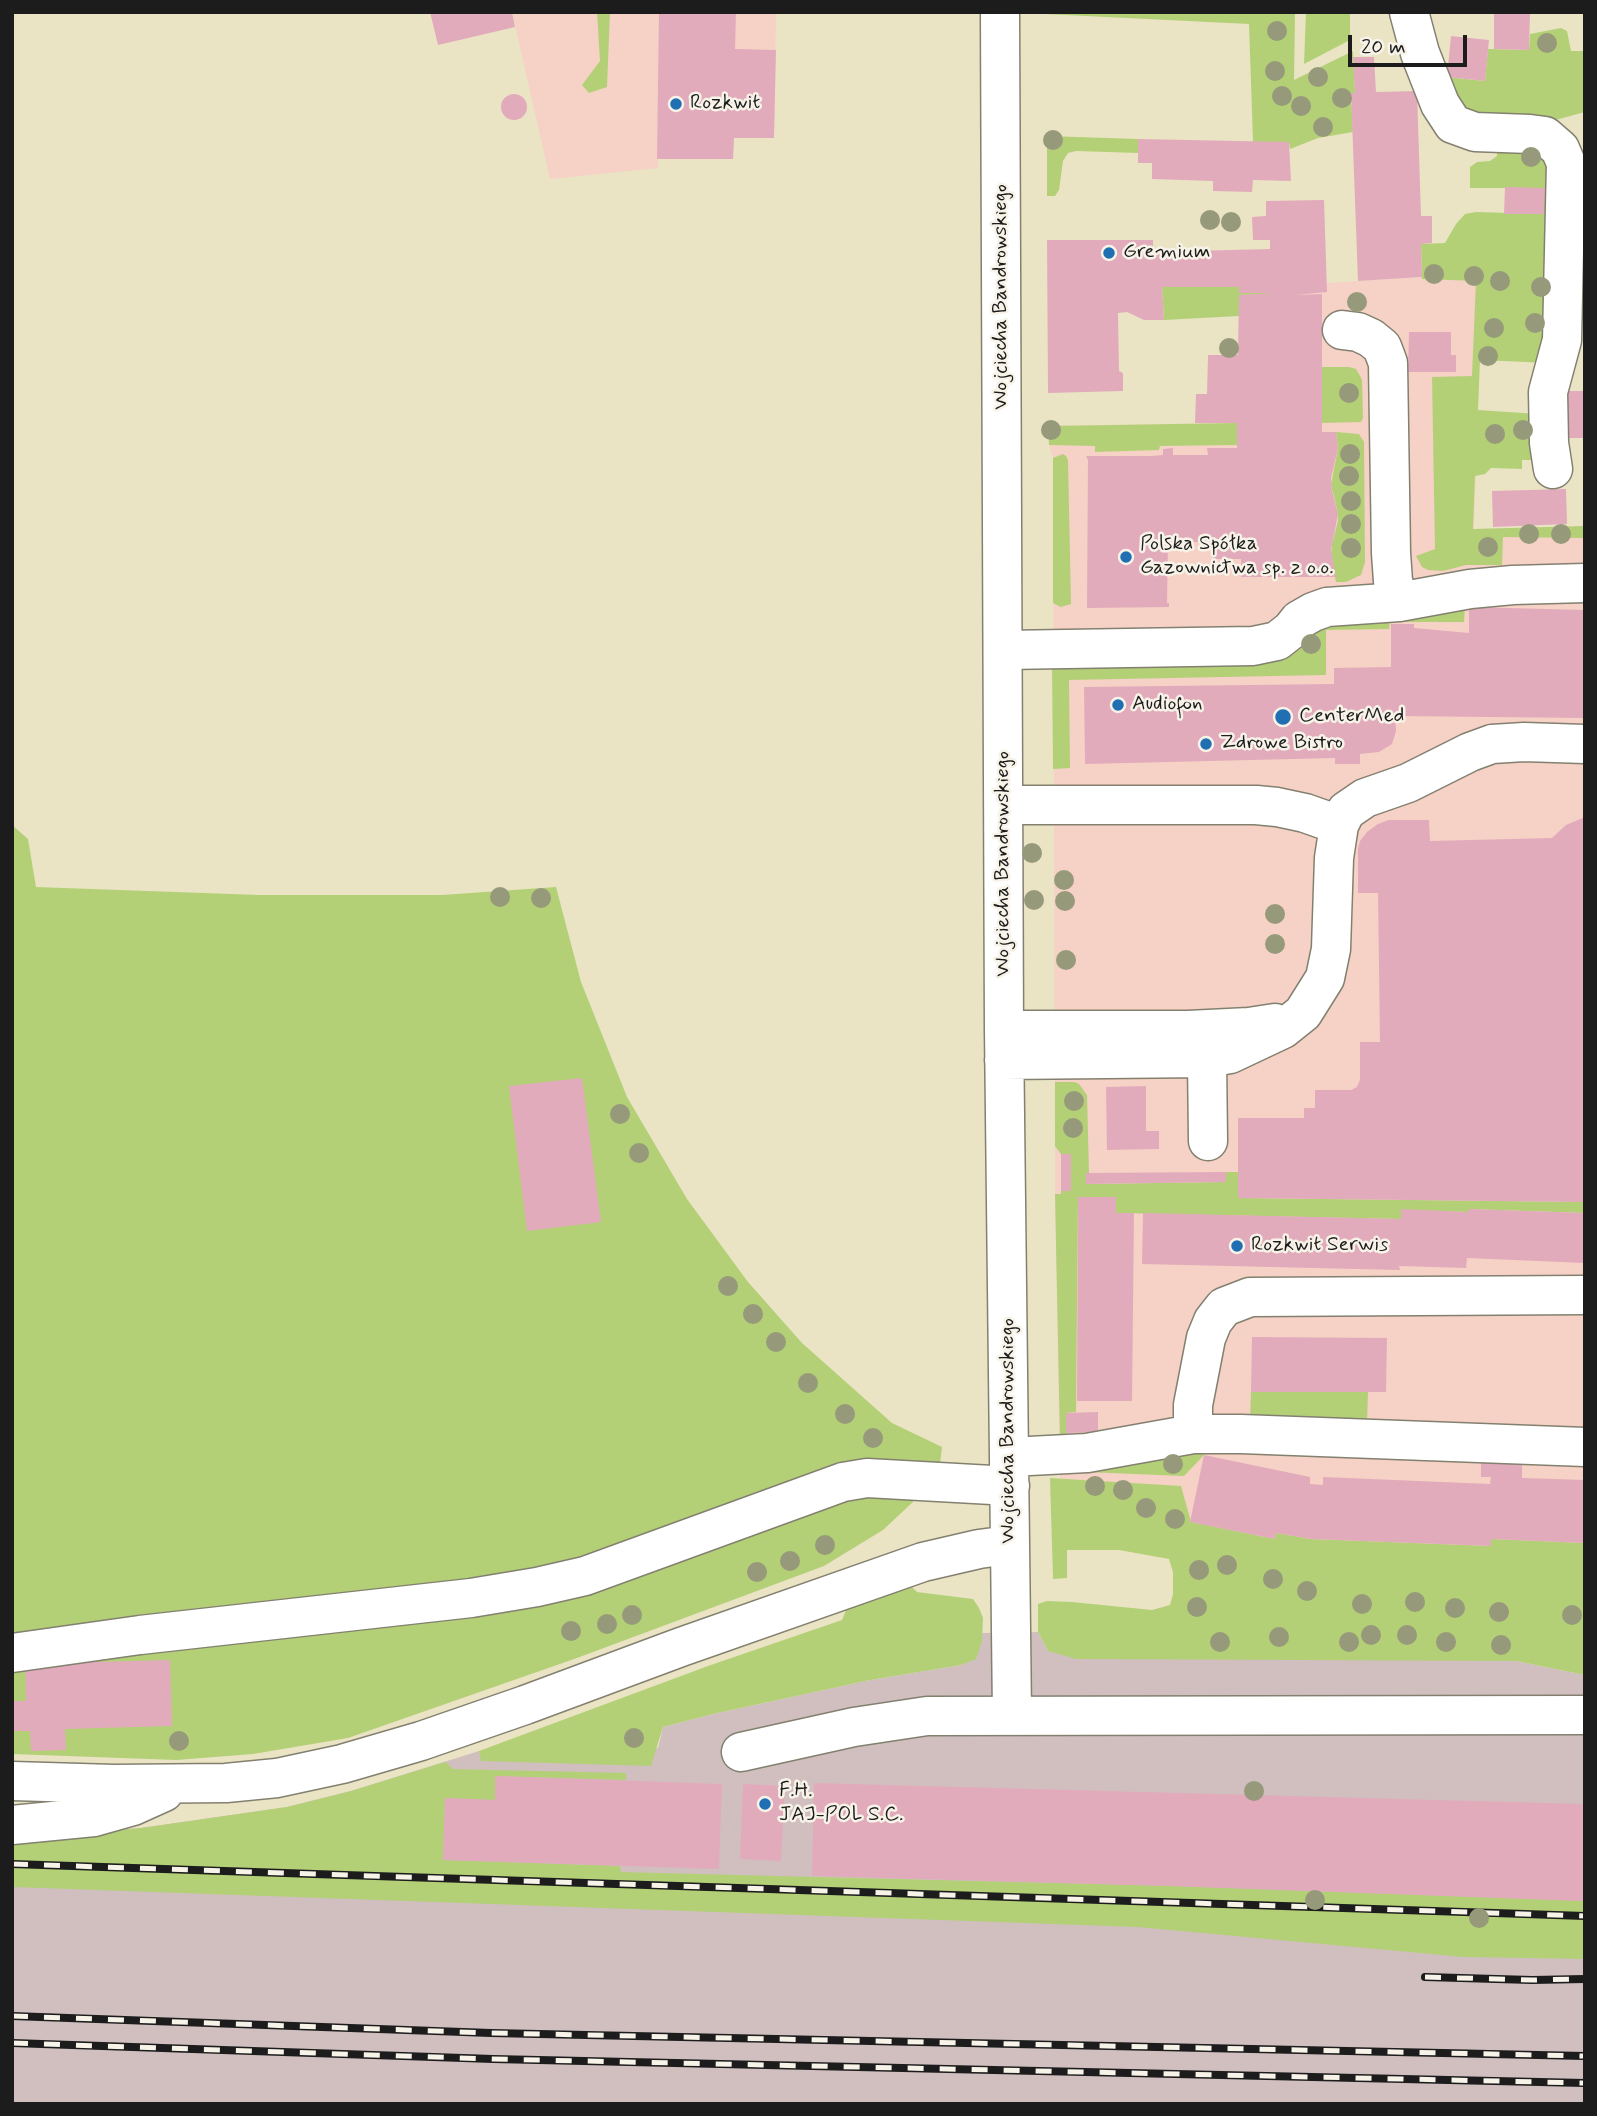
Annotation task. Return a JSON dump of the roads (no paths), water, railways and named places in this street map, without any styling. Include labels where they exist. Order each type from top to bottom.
[{"type":"street","name":"Wojciecha Bandrowskiego","points":[[1000,12],[1004,1045],[1012,1715]]},
{"type":"street","points":[[1409,12],[1420,53],[1440,104],[1453,124],[1475,132],[1545,136],[1560,149],[1566,163],[1562,340],[1548,392],[1549,443],[1553,470]]},
{"type":"street","points":[[1342,330],[1358,332],[1371,338],[1382,347],[1388,363],[1391,553],[1393,581],[1399,602]]},
{"type":"street","points":[[1004,650],[1253,646],[1277,641],[1299,621],[1327,607],[1399,602],[1470,589],[1585,583]]},
{"type":"street","points":[[1004,1045],[1208,1058],[1230,1054],[1283,1029],[1303,1013],[1325,978],[1331,949],[1334,858],[1339,825],[1346,811],[1365,798],[1408,783],[1492,744],[1585,744]]},
{"type":"street","points":[[1004,805],[1256,805],[1305,813],[1339,825]]},
{"type":"street","points":[[1004,1045],[1249,1027],[1280,1023],[1303,1013]]},
{"type":"street","points":[[1208,1058],[1208,1141]]},
{"type":"street","points":[[1193,1434],[1192,1405],[1206,1338],[1213,1321],[1224,1307],[1250,1297],[1585,1295]]},
{"type":"street","points":[[12,1653],[140,1635],[471,1598],[537,1587],[585,1576],[855,1480],[1010,1471],[1087,1453],[1193,1434],[1585,1447]]},
{"type":"street","points":[[12,1781],[226,1783],[277,1778],[342,1764],[499,1714],[923,1562],[1009,1545]]},
{"type":"street","points":[[741,1752],[853,1727],[927,1716],[1585,1715]]},
{"type":"street","points":[[12,1825],[94,1817],[133,1806],[185,1783]]},
{"type":"railway","points":[[12,1864],[1585,1916]]},
{"type":"railway","points":[[1425,1977],[1585,1979]]},
{"type":"railway","points":[[12,2016],[491,2033],[1585,2056]]},
{"type":"railway","points":[[12,2043],[493,2059],[1585,2083]]},
{"type":"place","name":"Rozkwit","points":[[676,104]]},
{"type":"place","name":"Gremium","points":[[1109,253]]},
{"type":"place","name":"Polska Spółka Gazownictwa sp. z o.o.","points":[[1126,557]]},
{"type":"place","name":"Audiofon","points":[[1118,705]]},
{"type":"place","name":"CenterMed","points":[[1283,717]]},
{"type":"place","name":"Zdrowe Bistro","points":[[1206,744]]},
{"type":"place","name":"Rozkwit Serwis","points":[[1237,1246]]},
{"type":"place","name":"F.H. JAJ-POL S.C.","points":[[765,1804]]}]
